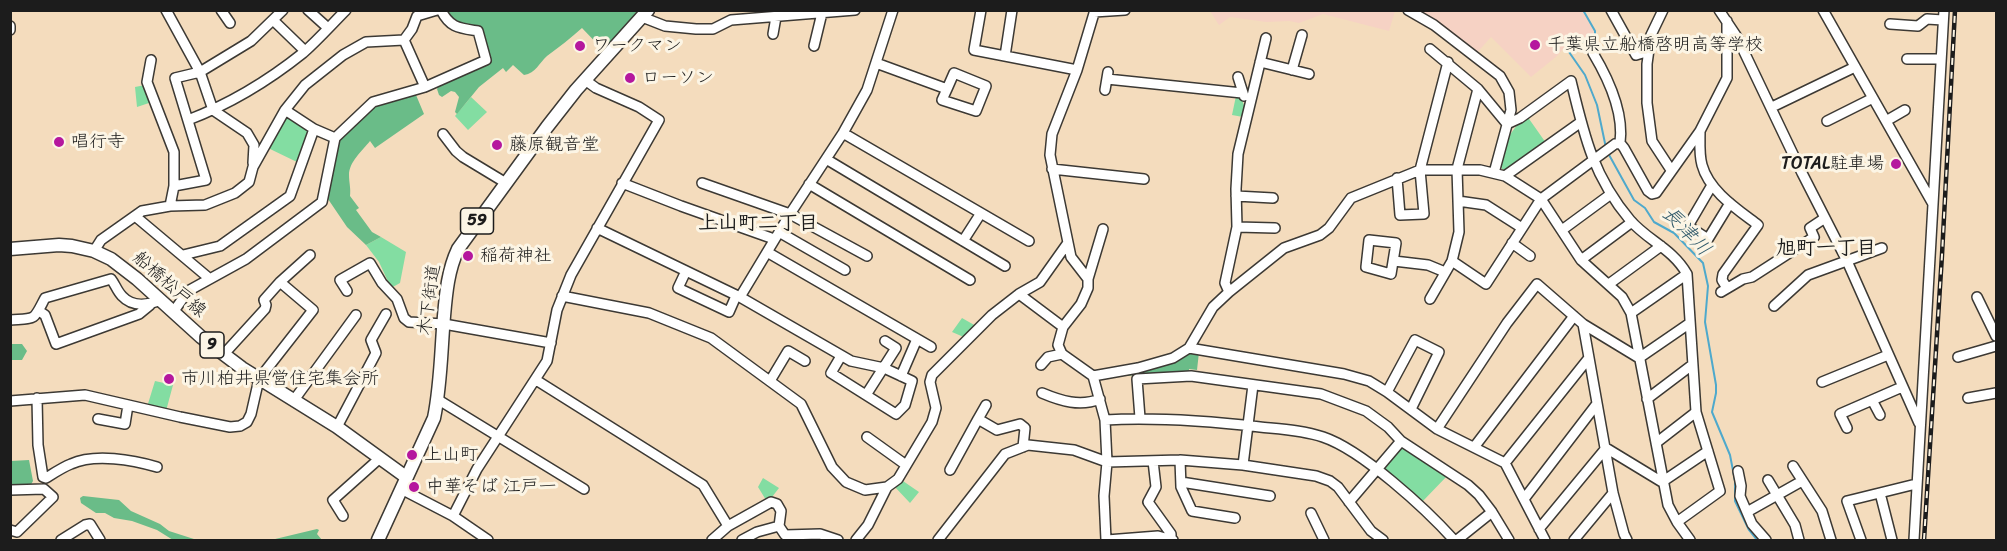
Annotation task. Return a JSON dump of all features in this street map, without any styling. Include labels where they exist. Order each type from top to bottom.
[{"type":"main road","name":"木下街道","points":[[378,540],[431,426],[437,399],[447,285],[455,256],[470,231],[546,128],[585,80],[645,14]]},
{"type":"main road","name":"船橋松戸線","points":[[10,249],[72,246],[94,251],[122,267],[155,302],[174,311],[201,337],[259,379],[337,428],[406,477]]},
{"type":"street","points":[[94,251],[101,240],[142,211],[170,206],[205,205],[236,193],[249,182],[253,167],[254,145],[248,133],[213,110],[200,72],[166,10]]},
{"type":"street","points":[[221,10],[230,23]]},
{"type":"street","points":[[174,186],[206,180],[175,78],[200,72],[251,41],[283,10]]},
{"type":"street","points":[[308,10],[328,28]]},
{"type":"street","points":[[188,120],[213,110],[263,82],[305,51],[346,10]]},
{"type":"street","points":[[174,311],[188,291],[246,260],[322,202],[335,138],[373,102],[425,87],[486,60],[478,31],[457,28],[446,20],[439,10],[417,16],[404,40]]},
{"type":"street","points":[[645,14],[666,26],[713,29],[731,20],[855,10]]},
{"type":"street","points":[[686,271],[678,288],[729,312],[843,133],[867,90],[893,10]]},
{"type":"street","points":[[981,10],[974,50],[1077,70]]},
{"type":"street","points":[[1005,56],[1012,10]]},
{"type":"street","points":[[1088,279],[1071,257],[1067,244],[1050,155],[1052,134],[1077,70],[1095,11],[1125,10]]},
{"type":"street","points":[[1408,10],[1434,25],[1500,76],[1509,92],[1510,110],[1494,173]]},
{"type":"street","points":[[1611,10],[1636,55],[1649,51]]},
{"type":"street","points":[[1663,10],[1651,35],[1647,103],[1652,141],[1671,170]]},
{"type":"street","points":[[1719,10],[1737,37],[1847,261],[1919,423]]},
{"type":"street","points":[[1824,10],[1934,206]]},
{"type":"street","points":[[814,46],[822,13]]},
{"type":"street","points":[[1890,24],[1918,26],[1927,20],[1944,15],[1914,540]]},
{"type":"street","points":[[773,34],[776,17]]},
{"type":"street","points":[[274,21],[305,51]]},
{"type":"street","points":[[1593,53],[1614,98],[1621,136],[1620,143],[1652,194],[1656,193],[1700,131],[1727,78],[1728,21]]},
{"type":"street","points":[[1292,70],[1302,35]]},
{"type":"street","points":[[1229,292],[1225,283],[1238,227],[1236,196],[1238,154],[1266,38]]},
{"type":"street","points":[[404,40],[425,87]]},
{"type":"street","points":[[253,167],[285,110],[305,85],[343,55],[366,42],[404,40]]},
{"type":"street","points":[[1430,49],[1478,89],[1507,124]]},
{"type":"street","points":[[1907,59],[1941,59]]},
{"type":"street","points":[[151,60],[147,82],[174,152],[174,186],[170,206]]},
{"type":"street","points":[[1260,62],[1309,74]]},
{"type":"street","points":[[1397,178],[1400,214],[1424,214],[1420,170],[1448,62]]},
{"type":"street","points":[[876,63],[947,89]]},
{"type":"street","points":[[1772,107],[1855,67]]},
{"type":"street","points":[[954,73],[986,86],[976,111],[942,100],[947,89],[954,73]]},
{"type":"street","points":[[1105,90],[1108,75],[1242,93]]},
{"type":"street","points":[[1238,76],[1249,109]]},
{"type":"street","points":[[453,516],[497,436],[547,361],[562,296],[597,228],[659,120],[639,107],[596,88],[585,80]]},
{"type":"street","points":[[1507,124],[1520,118],[1571,81],[1592,160],[1611,194],[1632,222],[1679,261],[1687,274],[1696,412],[1720,491],[1677,522]]},
{"type":"street","points":[[1430,299],[1452,261],[1459,232],[1457,169],[1478,89]]},
{"type":"street","points":[[1827,121],[1873,98]]},
{"type":"street","points":[[285,110],[314,129],[335,138]]},
{"type":"street","points":[[1886,121],[1905,111]]},
{"type":"street","points":[[1505,176],[1581,122]]},
{"type":"street","points":[[183,255],[220,246],[290,196],[314,129]]},
{"type":"street","points":[[1700,131],[1701,164],[1712,185],[1758,225],[1723,274],[1724,290],[1752,277],[1814,237],[1810,228],[1826,218]]},
{"type":"street","points":[[843,133],[1029,241]]},
{"type":"street","points":[[444,134],[463,157],[506,183]]},
{"type":"street","points":[[1452,261],[1485,284],[1541,199],[1592,160],[1620,143]]},
{"type":"street","points":[[826,159],[1005,266]]},
{"type":"street","points":[[1052,169],[1144,179]]},
{"type":"street","points":[[1103,229],[1088,279],[1088,288],[1081,304],[1064,327],[1058,345],[1062,354],[1077,367],[1093,376],[1147,366],[1173,358],[1190,348],[1213,307],[1229,292],[1284,248],[1320,235],[1329,228],[1351,198],[1420,170],[1457,169],[1505,176],[1541,199],[1581,260],[1622,297],[1631,313],[1662,482],[1668,505],[1690,540]]},
{"type":"street","points":[[622,183],[681,206],[776,235],[844,270]]},
{"type":"street","points":[[702,183],[790,214],[867,256]]},
{"type":"street","points":[[809,184],[970,280]]},
{"type":"street","points":[[1712,185],[1688,226],[1708,239],[1730,203]]},
{"type":"street","points":[[1562,230],[1611,194]]},
{"type":"street","points":[[1236,196],[1273,198]]},
{"type":"street","points":[[1458,201],[1486,205],[1522,228]]},
{"type":"street","points":[[963,241],[981,213]]},
{"type":"street","points":[[135,216],[210,279]]},
{"type":"street","points":[[1581,260],[1632,222]]},
{"type":"street","points":[[1238,227],[1275,228]]},
{"type":"street","points":[[597,228],[738,297],[851,361],[884,368],[912,381],[905,405],[896,414],[831,373],[841,356]]},
{"type":"street","points":[[1512,243],[1530,256]]},
{"type":"street","points":[[562,296],[649,313],[711,338],[801,404],[832,467],[846,482],[865,490],[886,487],[898,479],[932,422],[936,408],[930,382],[932,375],[992,315],[1019,294],[1040,282],[1067,244]]},
{"type":"street","points":[[1609,284],[1661,246]]},
{"type":"street","points":[[1774,306],[1808,275],[1882,248]]},
{"type":"street","points":[[767,252],[931,347]]},
{"type":"street","points":[[224,354],[265,309],[264,300],[310,255]]},
{"type":"street","points":[[1394,261],[1428,265],[1446,272]]},
{"type":"street","points":[[347,291],[340,280],[370,263],[382,283],[397,299],[404,318],[409,322],[444,324],[551,343]]},
{"type":"street","points":[[1631,313],[1687,274]]},
{"type":"street","points":[[10,320],[31,319],[39,311],[45,298],[111,279],[123,297],[130,302],[144,305],[155,302]]},
{"type":"street","points":[[10,401],[85,395],[230,427],[240,426],[247,422],[251,414],[259,379],[313,310],[280,282]]},
{"type":"street","points":[[1437,429],[1507,323],[1537,284],[1583,324],[1639,358]]},
{"type":"street","points":[[1019,294],[1064,327]]},
{"type":"street","points":[[1977,297],[1996,336]]},
{"type":"street","points":[[39,311],[45,315],[56,344],[139,314],[155,302]]},
{"type":"street","points":[[337,428],[376,353],[371,340],[386,314]]},
{"type":"street","points":[[294,400],[356,315]]},
{"type":"street","points":[[1475,446],[1574,316]]},
{"type":"street","points":[[1639,358],[1690,323]]},
{"type":"street","points":[[1583,324],[1596,405],[1623,538]]},
{"type":"street","points":[[901,376],[917,339]]},
{"type":"street","points":[[1388,392],[1415,340],[1439,352],[1411,409]]},
{"type":"street","points":[[866,395],[896,348],[885,341]]},
{"type":"street","points":[[1958,357],[1996,346]]},
{"type":"street","points":[[1190,348],[1344,374],[1369,381],[1388,392],[1437,429],[1505,463],[1545,540]]},
{"type":"street","points":[[770,381],[788,351],[805,361]]},
{"type":"street","points":[[1041,365],[1048,357],[1062,354]]},
{"type":"street","points":[[1822,382],[1888,355]]},
{"type":"street","points":[[1505,463],[1588,358]]},
{"type":"street","points":[[1647,399],[1692,365]]},
{"type":"street","points":[[1093,376],[1105,420],[1107,462],[1104,496],[1107,540],[1158,536],[1172,540],[1171,534],[1148,502],[1156,487],[1153,461]]},
{"type":"street","points":[[1140,418],[1137,379],[1191,376],[1320,394],[1340,400],[1366,411],[1401,441],[1468,484],[1492,512],[1509,540]]},
{"type":"street","points":[[536,380],[703,486],[728,526]]},
{"type":"street","points":[[1243,465],[1253,385]]},
{"type":"street","points":[[1847,429],[1840,414],[1902,387]]},
{"type":"street","points":[[1042,393],[1057,400],[1078,403],[1088,404],[1100,399]]},
{"type":"street","points":[[1968,398],[1996,393]]},
{"type":"street","points":[[37,398],[38,445],[44,477],[73,463],[99,459],[137,461],[157,467]]},
{"type":"street","points":[[437,399],[584,489]]},
{"type":"street","points":[[1872,400],[1880,415]]},
{"type":"street","points":[[98,419],[125,423],[128,405]]},
{"type":"street","points":[[950,470],[986,405]]},
{"type":"street","points":[[1524,499],[1596,405]]},
{"type":"street","points":[[1656,443],[1696,412]]},
{"type":"street","points":[[978,419],[997,430],[1020,424],[1024,428],[1023,447]]},
{"type":"street","points":[[1105,420],[1188,419],[1322,436],[1353,453],[1377,471],[1433,517],[1455,540],[1492,512]]},
{"type":"street","points":[[867,436],[906,465]]},
{"type":"street","points":[[1349,502],[1401,441]]},
{"type":"street","points":[[939,540],[1005,454],[1028,445],[1074,450],[1107,462],[1180,460],[1243,465],[1316,476],[1330,481],[1371,531],[1383,540]]},
{"type":"street","points":[[1606,448],[1662,482]]},
{"type":"street","points":[[1539,529],[1606,448]]},
{"type":"street","points":[[1662,482],[1708,451]]},
{"type":"street","points":[[343,516],[333,500],[380,458]]},
{"type":"street","points":[[1180,460],[1181,487],[1192,511],[1235,518]]},
{"type":"street","points":[[1793,466],[1822,511],[1831,540]]},
{"type":"street","points":[[1738,471],[1740,496],[1752,524],[1766,540]]},
{"type":"street","points":[[1768,480],[1795,525],[1799,540]]},
{"type":"street","points":[[1747,512],[1802,481]]},
{"type":"street","points":[[1181,482],[1270,495]]},
{"type":"street","points":[[1861,540],[1846,501],[1916,484]]},
{"type":"street","points":[[856,540],[868,525],[886,487]]},
{"type":"street","points":[[10,490],[44,489],[53,497],[14,531],[22,540]]},
{"type":"street","points":[[401,489],[453,516],[488,540]]},
{"type":"street","points":[[1574,540],[1613,493]]},
{"type":"street","points":[[1880,493],[1892,540]]},
{"type":"street","points":[[712,540],[728,526],[771,502],[777,504],[782,511],[779,526],[785,535],[820,534],[838,540]]},
{"type":"street","points":[[1311,513],[1324,540]]},
{"type":"street","points":[[61,540],[90,524],[100,540]]},
{"type":"street","points":[[742,540],[758,532],[779,526]]},
{"type":"shaded area","points":[[1210,11],[1395,11],[1389,31],[1323,14],[1299,23],[1266,22],[1230,17],[1219,25]]},
{"type":"shaded area","name":"千葉県立船橋啓明高等学校","points":[[1416,11],[1582,11],[1594,34],[1579,43],[1574,41],[1531,77],[1491,37],[1475,55]]},
{"type":"green space","points":[[441,11],[641,11],[604,51],[582,28],[547,56],[532,72],[524,75],[513,65],[506,72],[503,68],[479,87],[457,114],[455,112],[459,97],[451,91],[442,97],[437,89],[439,85],[491,62],[481,26],[457,23]]},
{"type":"green space","points":[[145,85],[152,102],[137,107],[135,87]]},
{"type":"green space","points":[[416,95],[424,114],[375,148],[370,141],[351,166],[350,196],[359,208],[356,210],[372,232],[381,237],[366,245],[347,227],[328,199],[337,140],[373,102]]},
{"type":"green space","points":[[1236,96],[1241,97],[1245,108],[1243,117],[1232,115]]},
{"type":"green space","points":[[471,97],[487,112],[468,130],[455,116]]},
{"type":"green space","points":[[1527,116],[1546,143],[1505,170],[1502,169],[1503,148],[1517,126]]},
{"type":"green space","points":[[287,117],[309,131],[299,163],[268,148],[284,118]]},
{"type":"green space","points":[[381,237],[406,252],[400,283],[391,288],[379,262],[366,245]]},
{"type":"green space","points":[[962,318],[976,326],[966,338],[952,332]]},
{"type":"green space","points":[[10,344],[22,344],[27,351],[22,360],[11,360]]},
{"type":"green space","points":[[1192,351],[1199,352],[1197,370],[1108,377]]},
{"type":"green space","points":[[155,381],[173,385],[166,411],[147,407]]},
{"type":"green space","points":[[1403,446],[1448,475],[1422,502],[1383,470],[1383,466]]},
{"type":"green space","points":[[29,460],[33,481],[29,488],[11,487],[11,461]]},
{"type":"green space","points":[[763,478],[779,488],[772,497],[766,500],[758,487]]},
{"type":"green space","points":[[900,479],[919,492],[910,503],[894,486]]},
{"type":"green space","points":[[83,496],[119,500],[131,511],[160,524],[169,531],[197,540],[173,540],[157,530],[132,521],[114,518],[105,513],[96,513],[81,503],[80,498]]},
{"type":"green space","points":[[319,530],[317,534],[322,540],[271,540]]},
{"type":"waterway","name":"長津川","points":[[1583,10],[1595,35],[1579,44],[1574,42],[1569,52],[1585,75],[1597,105],[1606,148]]},
{"type":"waterway","name":"長津川","points":[[1608,153],[1634,200],[1645,208],[1654,222],[1674,233],[1703,263],[1708,286],[1705,322],[1716,385],[1712,412],[1730,455],[1735,481],[1735,501],[1749,530],[1757,540]]},
{"type":"railway","points":[[1924,540],[1955,10]]},
{"type":"place","name":"千葉県立船橋啓明高等学校","points":[[1535,45]]},
{"type":"place","name":"ワークマン","points":[[580,46]]},
{"type":"place","name":"ローソン","points":[[630,78]]},
{"type":"place","name":"唱行寺","points":[[59,142]]},
{"type":"place","name":"藤原観音堂","points":[[497,145]]},
{"type":"place","name":"TOTAL駐車場","points":[[1896,164]]},
{"type":"place","name":"稲荷神社","points":[[468,256]]},
{"type":"place","name":"市川柏井県営住宅集会所","points":[[169,379]]},
{"type":"place","name":"上山町","points":[[412,455]]},
{"type":"place","name":"中華そば 江戸一","points":[[414,487]]},
{"type":"district","name":"上山町二丁目","points":[[758,224]]},
{"type":"district","name":"旭町一丁目","points":[[1826,249]]}]
